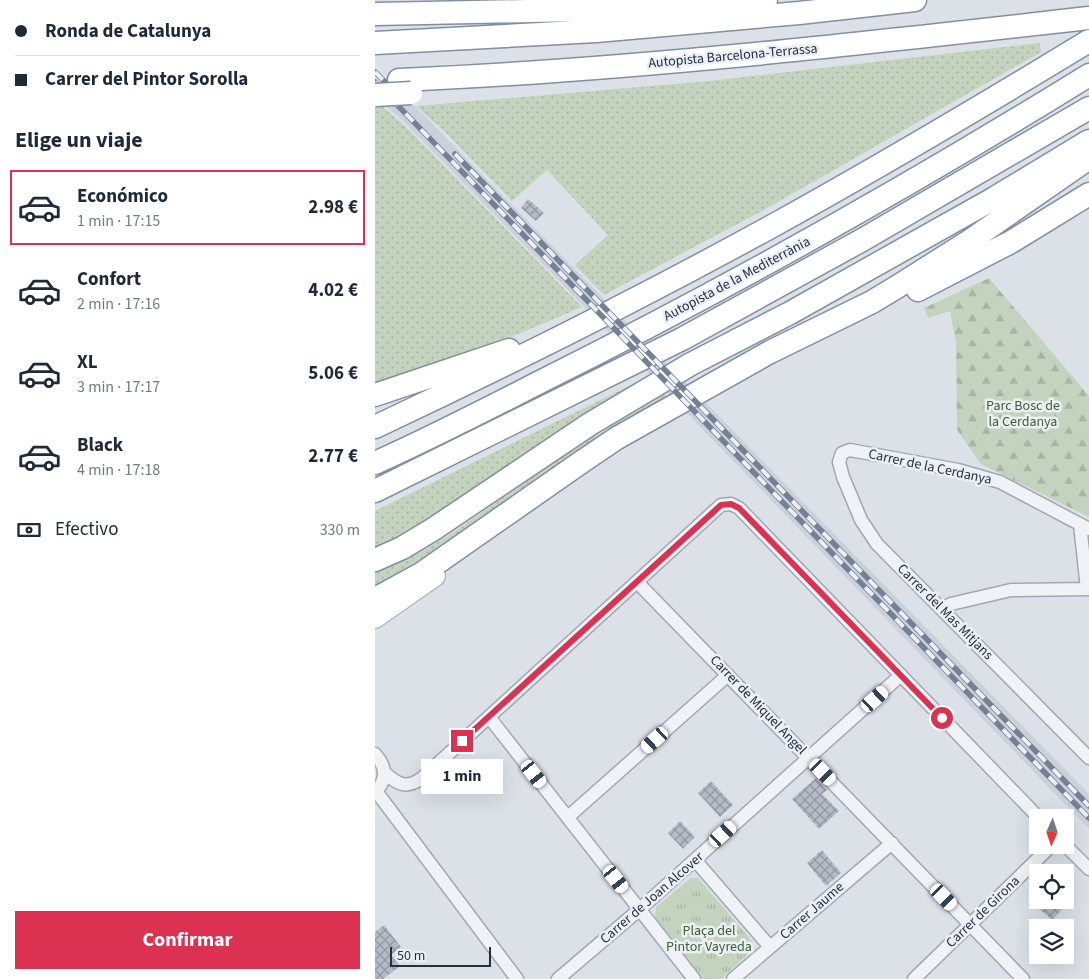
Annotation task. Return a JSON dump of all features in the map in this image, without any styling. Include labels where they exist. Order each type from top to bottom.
[{"type":"highway","points":[[375,6],[501,0]]},
{"type":"highway","points":[[375,14],[631,9],[766,0]]},
{"type":"highway","points":[[375,42],[595,31],[789,14],[915,0]]},
{"type":"highway","name":"Autopista Barcelona-Terrassa","points":[[375,80],[405,87],[850,45],[1089,18]]},
{"type":"highway","points":[[375,427],[499,368],[763,231],[893,158],[1089,41]]},
{"type":"highway","name":"Autopista de la Mediterrània","points":[[375,463],[577,364],[745,276],[837,225],[1089,75]]},
{"type":"highway","points":[[375,95],[405,87]]},
{"type":"highway","name":"Autopista de la Mediterrània","points":[[375,491],[691,334],[864,239],[1089,108]]},
{"type":"highway","points":[[375,560],[402,548],[432,530],[590,424],[691,364],[790,313],[993,199],[1089,141]]},
{"type":"highway","points":[[721,381],[770,352],[872,302],[914,277],[1089,158]]},
{"type":"highway","points":[[375,599],[421,574],[617,438],[668,408],[721,381],[928,285],[1011,242],[1089,194]]},
{"type":"highway","points":[[375,395],[590,322]]},
{"type":"main road","points":[[375,618],[511,522],[535,494]]},
{"type":"street","name":"Carrer de la Cerdanya","points":[[850,450],[958,470],[1000,482],[1085,527]]},
{"type":"street","name":"Carrer del Mas Mitjans","points":[[850,450],[842,453],[839,462],[843,477],[861,520],[877,544],[1089,758]]},
{"type":"street","points":[[385,773],[400,784],[416,782],[721,505],[731,504],[739,508],[1030,809]]},
{"type":"street","points":[[942,609],[951,604],[1011,590],[1088,589],[1085,527]]},
{"type":"street","name":"Carrer de Miquel Angel","points":[[637,582],[1023,979]]},
{"type":"street","points":[[567,817],[729,675]]},
{"type":"street","name":"Carrer de Joan Alcover","points":[[558,979],[640,910],[901,675]]},
{"type":"street","points":[[489,717],[694,979]]},
{"type":"street","points":[[375,754],[382,763],[385,773],[384,780],[376,792],[517,979]]},
{"type":"street","name":"Carrer Jaume","points":[[733,979],[892,843]]},
{"type":"street","points":[[1074,853],[1089,869]]},
{"type":"street","name":"Carrer de Girona","points":[[914,979],[1043,854]]},
{"type":"street","points":[[695,860],[770,947]]},
{"type":"shaded area","points":[[414,105],[1089,794],[1089,829],[1074,813],[1074,809],[1070,809],[564,286],[401,119],[386,106]]},
{"type":"green space","points":[[1040,43],[1041,52],[762,211],[604,295],[575,265],[608,235],[547,170],[512,201],[444,131],[416,106],[710,81]]},
{"type":"green space","points":[[375,106],[382,106],[406,127],[582,307],[511,337],[375,382]]},
{"type":"green space","name":"Parc Bosc de la Cerdanya","points":[[989,278],[1089,396],[1089,517],[981,464],[957,430],[956,342],[950,311],[928,318],[924,308]]},
{"type":"green space","points":[[649,376],[653,380],[375,553],[375,511]]},
{"type":"green space","points":[[665,394],[668,399],[430,557],[375,588],[375,573],[438,542],[551,464]]},
{"type":"green space","name":"Plaça del Pintor Vayreda","points":[[691,878],[698,878],[751,940],[752,950],[721,979],[701,979],[655,919],[656,907]]},
{"type":"building","points":[[528,199],[544,213],[536,221],[521,208]]},
{"type":"building","points":[[816,778],[827,790],[822,794],[839,811],[819,829],[792,799]]},
{"type":"building","points":[[711,781],[733,805],[720,817],[698,793]]},
{"type":"building","points":[[680,821],[695,837],[683,849],[668,833]]},
{"type":"building","points":[[822,850],[841,873],[826,886],[807,863]]},
{"type":"building","points":[[1039,909],[1062,909],[1053,919]]},
{"type":"building","points":[[384,925],[401,947],[391,955],[400,966],[383,979],[375,979],[375,932]]},
{"type":"railway","points":[[375,72],[389,86]]},
{"type":"railway","points":[[375,82],[1089,818]]},
{"type":"railway","points":[[455,154],[1089,806]]},
{"type":"route","points":[[462,741],[721,505],[731,504],[739,508],[942,718]]}]
